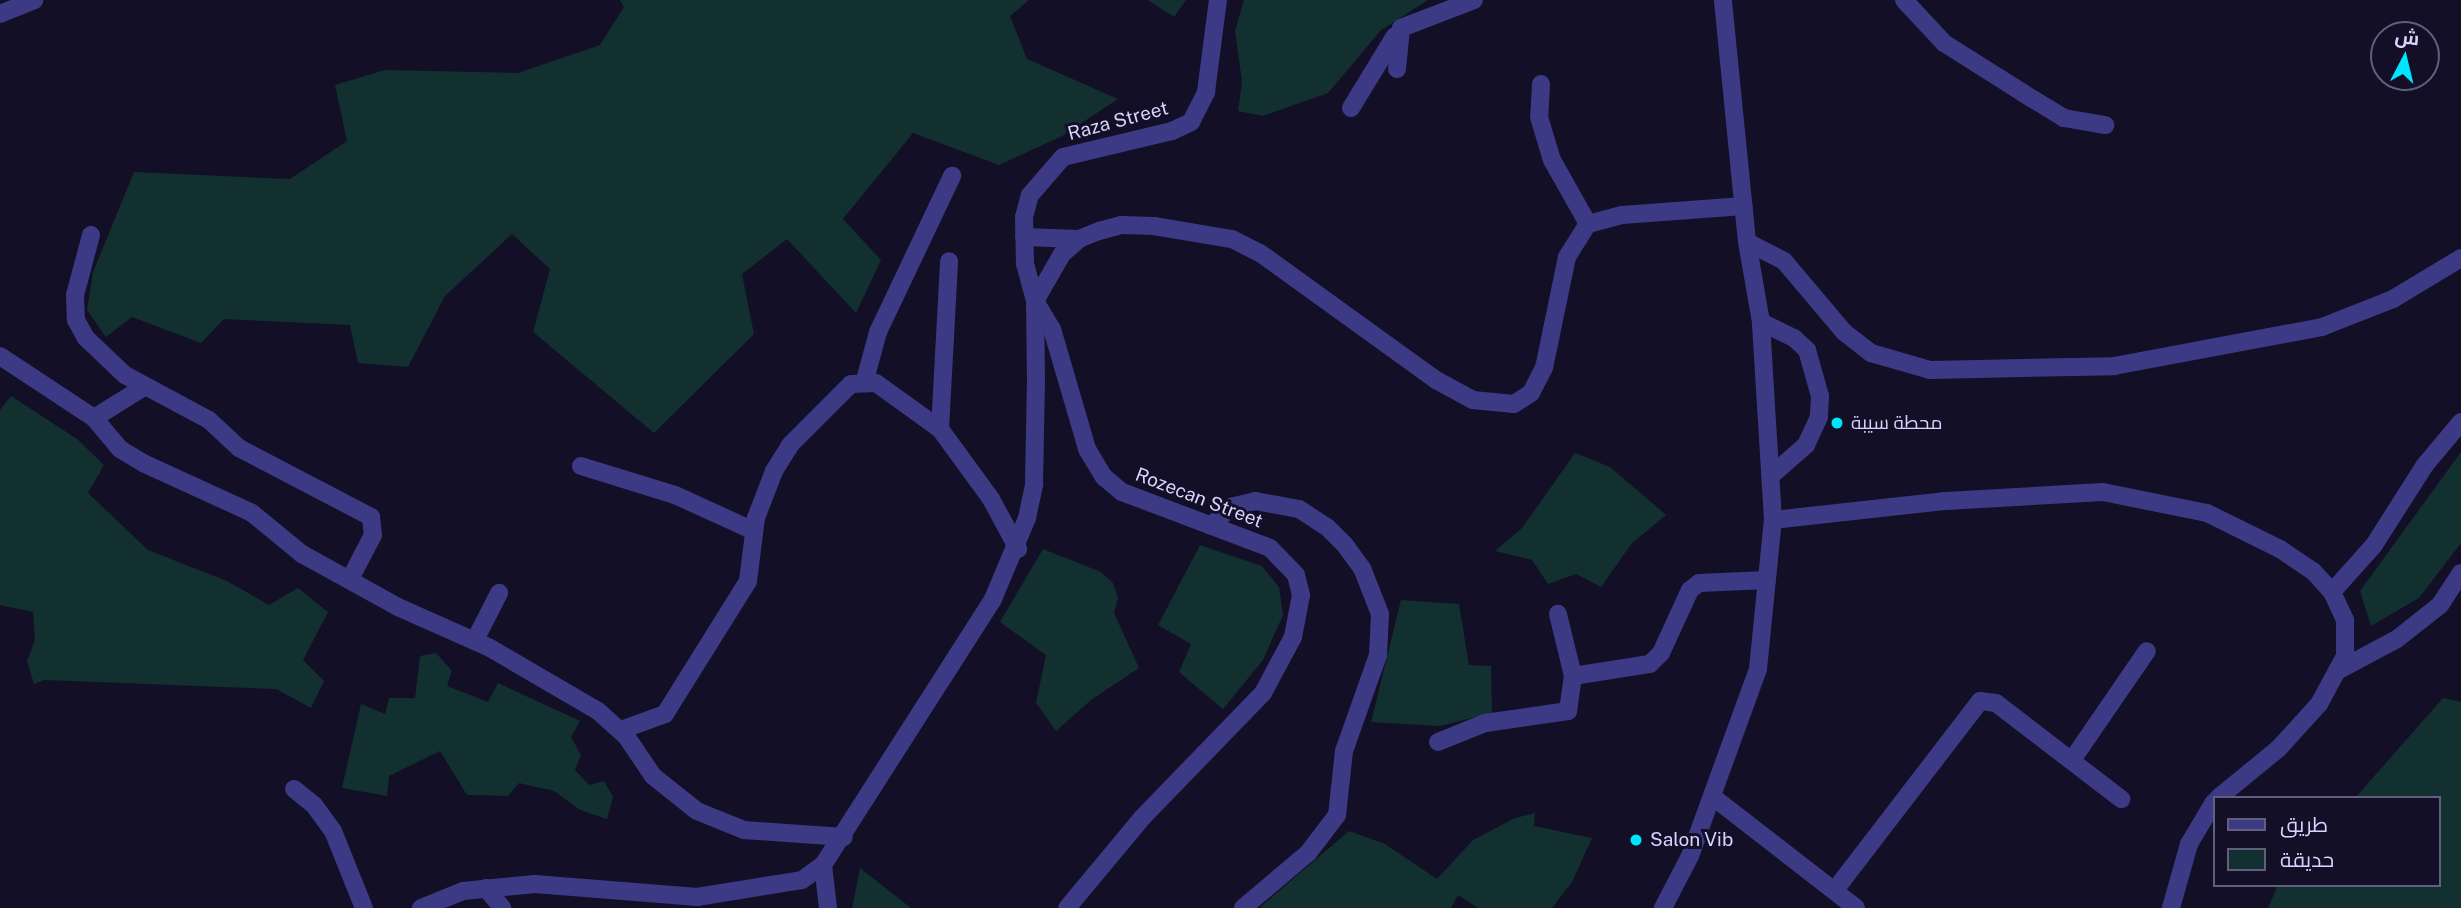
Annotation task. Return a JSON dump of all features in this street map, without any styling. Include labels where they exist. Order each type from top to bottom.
[{"type":"street","points":[[0,14],[34,0]]},
{"type":"street","name":"Raza Street","points":[[1035,300],[1028,284],[1024,237],[1030,195],[1063,157],[1172,131],[1191,121],[1206,92],[1219,0]]},
{"type":"street","points":[[1351,108],[1401,28],[1474,0]]},
{"type":"street","points":[[1663,908],[1713,797],[1758,669],[1773,520],[1773,474],[1761,322],[1747,242],[1723,0]]},
{"type":"street","points":[[1904,0],[1944,43],[2023,93],[2064,118],[2105,124]]},
{"type":"street","points":[[1397,69],[1401,28]]},
{"type":"street","points":[[1541,85],[1539,117],[1552,160],[1588,224]]},
{"type":"street","points":[[865,380],[878,332],[952,176]]},
{"type":"street","points":[[1024,237],[1079,239],[1122,225],[1232,239],[1260,253],[1436,380],[1473,400],[1514,404],[1531,393],[1545,368],[1567,257],[1588,224],[1622,215],[1744,206]]},
{"type":"street","points":[[91,235],[75,295],[76,320],[103,357],[144,387],[209,420],[239,448],[371,517],[373,535],[350,579]]},
{"type":"street","points":[[421,908],[463,891],[535,884],[697,897],[803,880],[823,865],[844,837],[958,657],[1018,549],[1034,484],[1035,300],[1049,272],[1079,239]]},
{"type":"street","points":[[1747,242],[1784,261],[1844,332],[1871,353],[1930,370],[2114,366],[2322,327],[2393,299],[2461,258]]},
{"type":"street","points":[[940,429],[949,261]]},
{"type":"street","name":"Rozecan Street","points":[[1035,300],[1052,329],[1080,428],[1104,477],[1122,492],[1270,548],[1296,575],[1300,614],[1282,663],[1244,718],[1142,818],[1067,908]]},
{"type":"street","points":[[1761,322],[1794,338],[1807,350],[1820,396],[1819,417],[1806,444],[1773,474]]},
{"type":"street","points":[[0,356],[94,418],[120,449],[142,463],[252,513],[302,554],[398,607],[475,640],[598,711],[621,730],[653,776],[674,796],[717,821],[744,830],[844,837]]},
{"type":"street","points":[[621,730],[665,714],[748,581],[754,531],[764,492],[790,445],[833,399],[851,384],[865,380],[886,389],[940,429],[991,499],[1018,549]]},
{"type":"street","points":[[94,418],[144,387]]},
{"type":"street","points":[[2332,592],[2374,545],[2425,465],[2461,422]]},
{"type":"street","points":[[581,466],[675,495],[754,531]]},
{"type":"street","points":[[1773,520],[1946,500],[2103,492],[2207,513],[2280,549],[2314,571],[2332,592],[2345,620],[2345,656],[2319,704],[2278,749],[2220,796]]},
{"type":"street","points":[[1211,526],[1231,507],[1255,501],[1299,509],[1327,527],[1345,545],[1362,568],[1380,614],[1378,655],[1344,751],[1337,815],[1308,853],[1243,908]]},
{"type":"street","points":[[2337,671],[2397,639],[2440,605],[2461,573]]},
{"type":"street","points":[[1573,676],[1633,671],[1650,664],[1661,653],[1689,590],[1699,583],[1767,580]]},
{"type":"street","points":[[475,640],[499,593]]},
{"type":"street","points":[[1438,742],[1485,723],[1568,711],[1573,676],[1558,614]]},
{"type":"street","points":[[2072,760],[2147,651]]},
{"type":"street","points":[[1835,890],[1980,701],[1996,703],[2121,799]]},
{"type":"street","points":[[294,789],[333,831],[364,908]]},
{"type":"street","points":[[1713,797],[1856,908]]},
{"type":"street","points":[[2171,908],[2189,844],[2212,805]]},
{"type":"street","points":[[823,865],[828,908]]},
{"type":"street","points":[[486,888],[502,908]]},
{"type":"green space","points":[[620,0],[1029,0],[1010,16],[1027,59],[1118,99],[1062,136],[999,165],[913,133],[843,219],[881,260],[856,313],[787,239],[742,274],[754,334],[654,433],[533,332],[550,269],[512,234],[445,296],[408,367],[358,363],[350,325],[224,319],[201,343],[132,317],[106,337],[87,310],[93,272],[134,172],[290,179],[347,141],[335,85],[385,70],[518,73],[600,45],[624,7]]},
{"type":"green space","points":[[1148,0],[1186,0],[1174,17]]},
{"type":"green space","points":[[1244,0],[1428,0],[1381,30],[1328,93],[1263,116],[1238,111],[1242,82],[1235,31]]},
{"type":"green space","points":[[11,396],[77,439],[104,465],[88,493],[148,550],[227,581],[269,605],[298,588],[328,612],[303,660],[324,681],[311,708],[276,689],[44,680],[34,684],[27,661],[35,640],[33,612],[0,605],[0,410]]},
{"type":"green space","points":[[2461,452],[2461,543],[2419,598],[2371,626],[2360,591]]},
{"type":"green space","points":[[1575,453],[1610,467],[1666,515],[1632,543],[1601,587],[1576,574],[1548,584],[1532,560],[1495,551],[1522,528]]},
{"type":"green space","points":[[1200,545],[1262,566],[1279,587],[1283,615],[1263,660],[1223,709],[1179,672],[1191,644],[1158,625]]},
{"type":"green space","points":[[1043,549],[1101,572],[1113,583],[1118,598],[1114,613],[1139,668],[1091,700],[1056,731],[1036,703],[1046,655],[1000,622]]},
{"type":"green space","points":[[1401,600],[1459,604],[1469,665],[1491,666],[1492,713],[1440,726],[1371,722]]},
{"type":"green space","points":[[436,653],[452,671],[447,686],[488,702],[498,683],[580,721],[571,737],[581,755],[575,770],[589,785],[604,781],[613,797],[607,819],[580,810],[554,791],[519,783],[508,796],[467,795],[440,751],[389,776],[387,796],[342,788],[361,704],[385,714],[389,698],[415,698],[420,656]]},
{"type":"green space","points":[[2443,698],[2461,702],[2461,908],[2268,908],[2277,887],[2440,887],[2440,796],[2357,796]]},
{"type":"green space","points":[[1535,813],[1534,826],[1592,838],[1572,882],[1552,908],[1478,908],[1458,895],[1451,908],[1259,908],[1349,831],[1385,844],[1437,879],[1473,840],[1515,818]]},
{"type":"green space","points":[[860,868],[911,908],[852,908]]},
{"type":"place","name":"محطة سيبة","points":[[1837,423]]},
{"type":"place","name":"Salon Vib","points":[[1636,840]]}]
